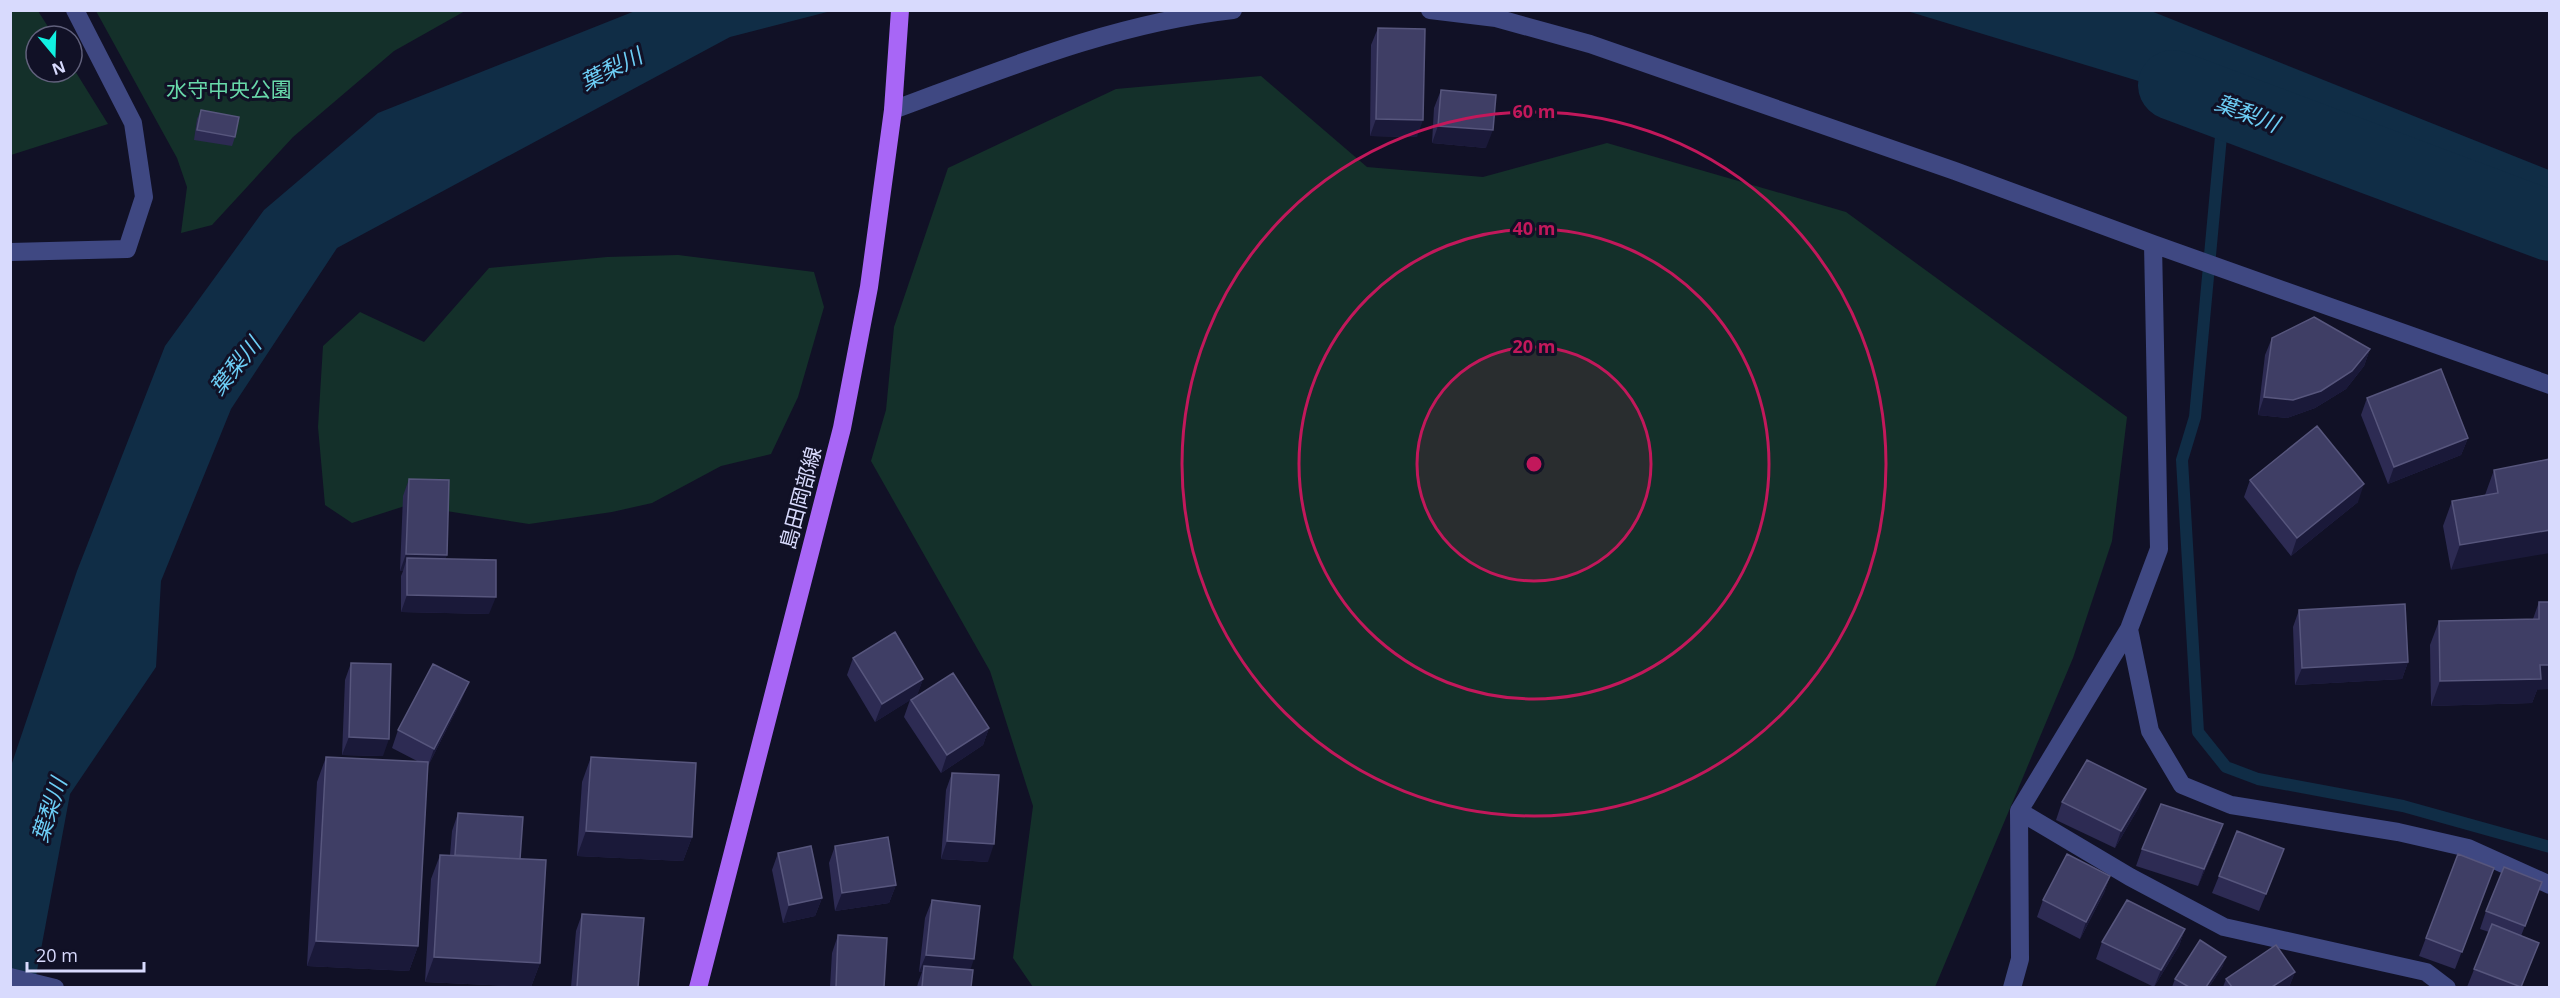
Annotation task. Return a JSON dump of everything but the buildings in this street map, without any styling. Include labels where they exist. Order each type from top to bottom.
[{"type":"main road","name":"島田岡部線","points":[[698,987],[842,428],[869,287],[893,110],[900,10]]},
{"type":"street","points":[[10,252],[128,249],[144,196],[133,123],[75,10]]},
{"type":"street","points":[[893,110],[1043,54],[1128,28],[1233,10]]},
{"type":"street","points":[[1430,10],[1496,18],[1590,44],[1955,171],[2550,385]]},
{"type":"street","points":[[2012,987],[2020,959],[2019,811],[2128,629],[2159,549],[2153,244]]},
{"type":"street","points":[[2128,629],[2150,731],[2182,784],[2231,806],[2398,832],[2468,848],[2550,885]]},
{"type":"street","points":[[2019,811],[2130,877],[2224,927],[2426,972],[2447,987]]},
{"type":"street","points":[[10,977],[55,987]]},
{"type":"green space","points":[[11,10],[38,11],[46,24],[24,24],[24,84],[83,84],[108,124],[11,155]]},
{"type":"green space","name":"水守中央公園","points":[[96,11],[465,11],[394,51],[293,137],[212,225],[181,233],[187,187],[177,158]]},
{"type":"green space","points":[[1261,76],[1367,167],[1483,177],[1607,143],[1846,212],[2127,417],[2112,541],[2073,658],[1935,987],[1033,987],[1013,958],[1033,806],[990,671],[871,461],[886,410],[894,327],[948,168],[1116,89]]},
{"type":"green space","points":[[678,255],[814,272],[824,307],[798,397],[771,454],[721,466],[652,503],[612,512],[529,524],[408,505],[352,523],[325,505],[318,427],[323,346],[360,312],[424,342],[489,268],[607,257]]},
{"type":"water","points":[[635,11],[831,11],[730,37],[337,248],[231,409],[161,581],[156,667],[70,794],[34,987],[11,988],[11,766],[77,571],[165,346],[264,210],[378,113]]},
{"type":"water","points":[[1907,11],[2151,11],[2549,170],[2549,229],[2521,215],[2264,119]]},
{"type":"waterway","name":"葉梨川","points":[[2173,85],[2550,226]]},
{"type":"waterway","points":[[2224,104],[2195,417],[2182,460],[2198,732],[2226,767],[2258,779],[2403,806],[2550,847]]}]
